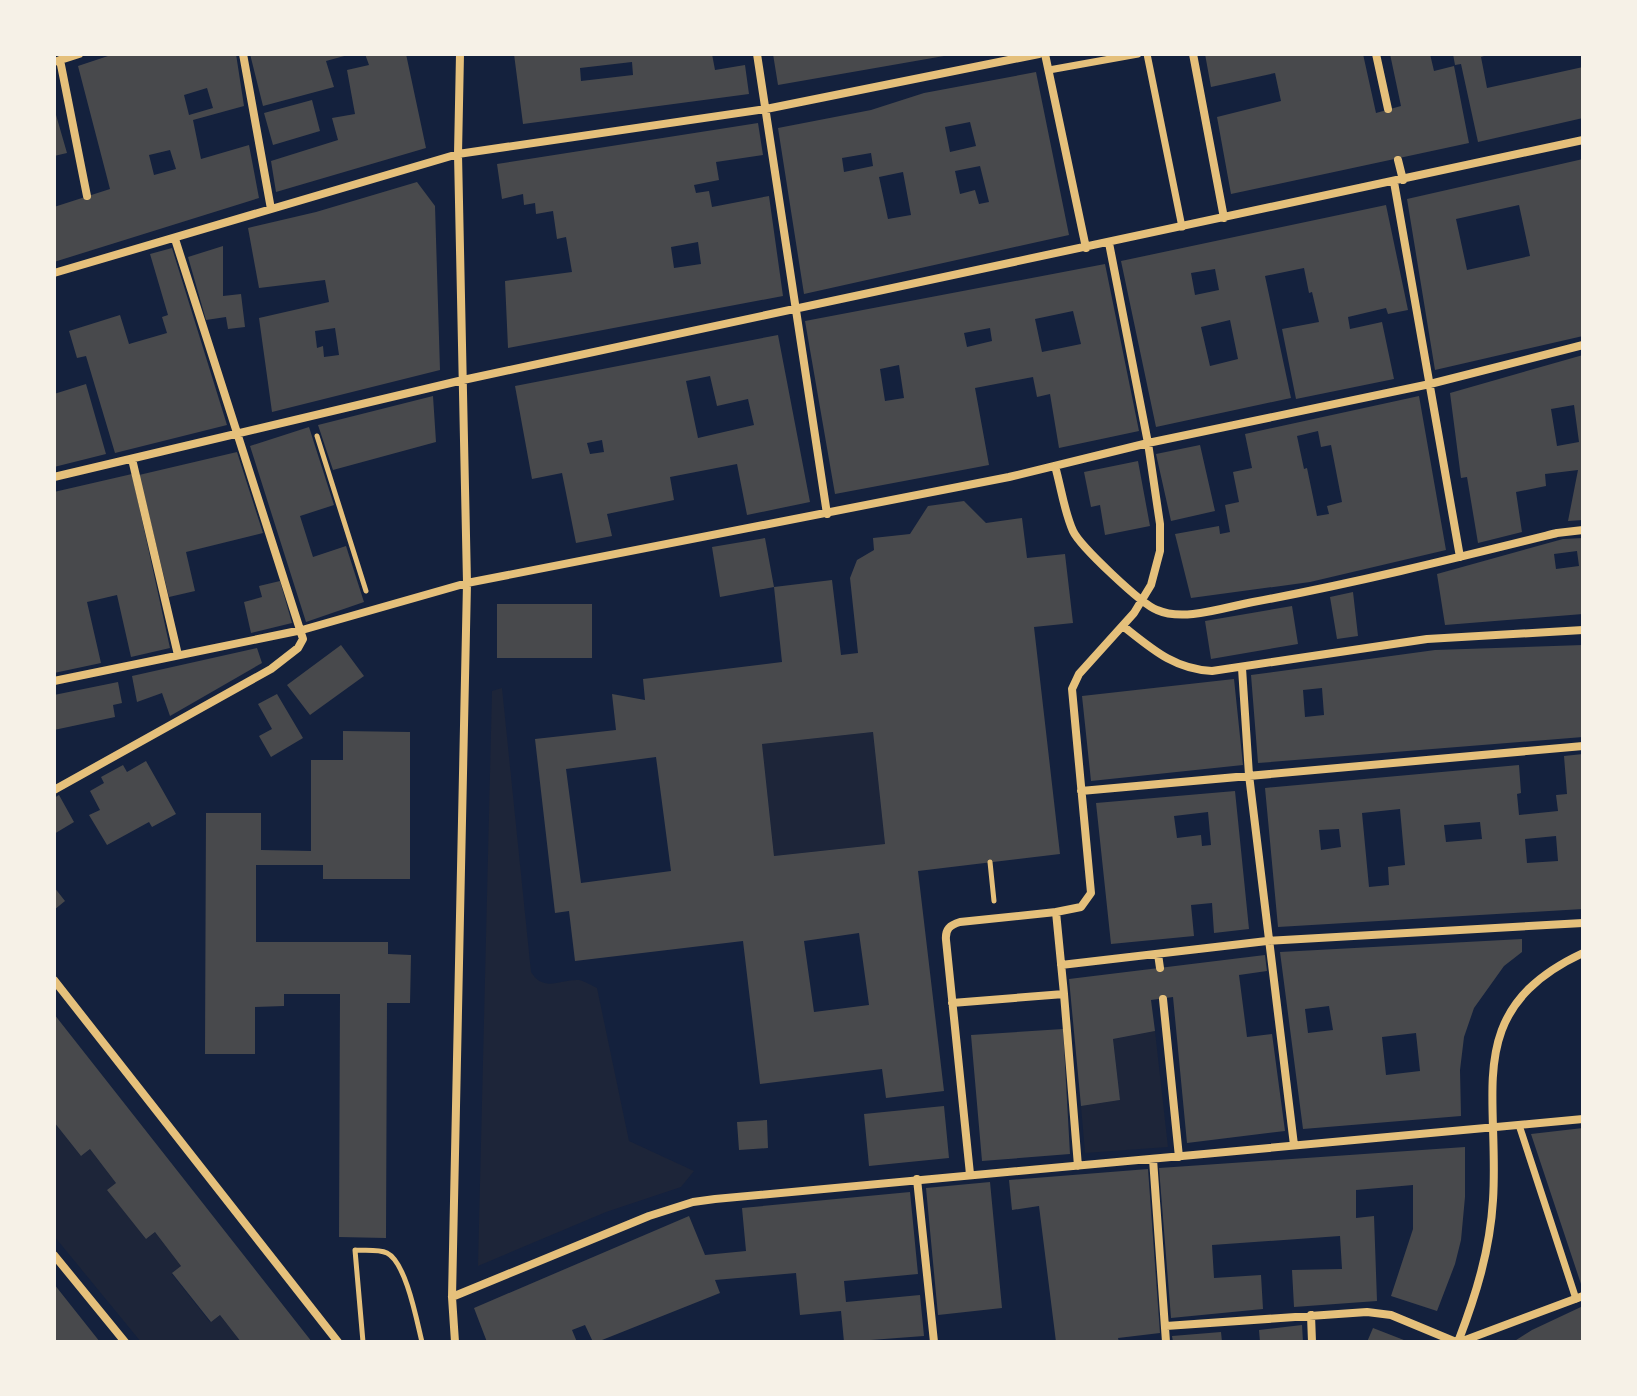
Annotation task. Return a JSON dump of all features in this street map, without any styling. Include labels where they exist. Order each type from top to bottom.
[{"type":"street","points":[[79,54],[57,61],[87,196]]},
{"type":"street","points":[[243,54],[271,209]]},
{"type":"street","points":[[455,1342],[452,1297],[467,583],[458,154],[460,54]]},
{"type":"street","points":[[757,54],[827,514]]},
{"type":"street","points":[[54,273],[458,154],[766,109],[1019,56],[1042,54],[1049,70],[1086,248]]},
{"type":"street","points":[[1049,70],[1138,54]]},
{"type":"street","points":[[1147,54],[1182,227]]},
{"type":"street","points":[[1193,54],[1224,218]]},
{"type":"street","points":[[1376,54],[1388,109]]},
{"type":"street","points":[[54,477],[463,380],[1583,140]]},
{"type":"street","points":[[1398,160],[1398,181],[1460,557]]},
{"type":"street","points":[[54,790],[271,669],[301,645],[303,639],[175,239]]},
{"type":"street","points":[[970,1174],[945,936],[949,928],[960,922],[1077,909],[1089,899],[1072,689],[1079,674],[1142,601],[1157,568],[1161,537],[1148,443],[1109,243]]},
{"type":"street","points":[[100,249],[102,259]]},
{"type":"street","points":[[54,681],[302,630],[467,583],[827,514],[1055,466],[1148,443],[1430,384],[1583,345]]},
{"type":"street","points":[[132,459],[178,655]]},
{"type":"street","points":[[1055,466],[1070,521],[1079,540],[1142,601],[1168,613],[1205,611],[1345,585],[1557,533],[1583,530]]},
{"type":"street","points":[[1123,626],[1156,653],[1182,666],[1212,671],[1427,639],[1583,630]]},
{"type":"street","points":[[1242,668],[1249,775],[1267,941],[1294,1145]]},
{"type":"street","points":[[1081,791],[1583,746]]},
{"type":"street","points":[[1056,912],[1078,1166]]},
{"type":"street","points":[[1061,965],[1267,941],[1583,923]]},
{"type":"street","points":[[1458,1342],[1475,1297],[1488,1246],[1493,1196],[1492,1066],[1506,1018],[1533,983],[1550,969],[1583,953]]},
{"type":"street","points":[[1158,954],[1160,968]]},
{"type":"street","points":[[54,980],[338,1342]]},
{"type":"street","points":[[952,1003],[1064,994]]},
{"type":"street","points":[[1163,999],[1179,1157]]},
{"type":"street","points":[[452,1297],[635,1221],[693,1202],[1583,1119]]},
{"type":"street","points":[[1166,1326],[1383,1313],[1458,1342],[1580,1298],[1519,1125]]},
{"type":"street","points":[[1153,1159],[1166,1342]]},
{"type":"street","points":[[917,1179],[934,1342]]},
{"type":"street","points":[[54,1255],[125,1342]]},
{"type":"street","points":[[1311,1315],[1312,1342]]},
{"type":"path","points":[[310,416],[372,611]]},
{"type":"path","points":[[990,862],[992,885]]},
{"type":"path","points":[[363,1342],[355,1250],[386,1252],[397,1261],[422,1342]]},
{"type":"shaded area","points":[[502,688],[531,972],[541,982],[553,984],[579,980],[597,988],[629,1141],[694,1171],[681,1187],[606,1212],[478,1266],[492,691]]},
{"type":"shaded area","points":[[873,732],[885,844],[774,856],[762,744]]},
{"type":"shaded area","points":[[1155,1031],[1168,1147],[1085,1153],[1081,1106],[1120,1100],[1113,1039]]},
{"type":"shaded area","points":[[54,1122],[81,1156],[90,1149],[116,1183],[108,1190],[146,1239],[155,1232],[181,1266],[172,1274],[210,1322],[220,1315],[241,1342],[141,1342],[54,1236]]},
{"type":"building","points":[[114,54],[236,54],[244,106],[193,120],[201,159],[249,145],[259,198],[54,262],[54,207],[110,189],[78,66]],"holes":[[[207,88],[213,108],[189,115],[184,95]],[[170,150],[176,169],[154,175],[149,155]]]},
{"type":"building","points":[[250,54],[348,55],[326,61],[334,87],[263,106]]},
{"type":"building","points":[[365,54],[406,54],[426,148],[276,192],[271,161],[338,140],[332,118],[355,114],[347,70],[369,65]]},
{"type":"building","points":[[514,54],[712,54],[715,70],[745,65],[749,94],[523,124]],"holes":[[[632,62],[633,75],[581,81],[580,68]]]},
{"type":"building","points":[[773,54],[944,54],[944,56],[778,85]]},
{"type":"building","points":[[1205,54],[1363,54],[1376,113],[1401,106],[1390,54],[1430,54],[1434,71],[1454,66],[1469,143],[1231,194],[1217,117],[1281,101],[1275,73],[1211,87]]},
{"type":"building","points":[[1453,54],[1490,54],[1481,57],[1487,88],[1583,67],[1583,118],[1478,142],[1461,64],[1455,65]]},
{"type":"building","points":[[1036,72],[1069,235],[804,294],[778,128],[871,110],[924,93]],"holes":[[[970,122],[976,146],[950,152],[945,127]],[[871,153],[873,166],[844,172],[842,158]],[[980,166],[989,202],[979,204],[975,190],[960,194],[955,171]],[[903,172],[911,215],[888,219],[879,177]]]},
{"type":"building","points":[[312,100],[320,131],[273,145],[264,113]]},
{"type":"building","points":[[54,108],[67,153],[54,156]]},
{"type":"building","points":[[758,123],[763,155],[716,162],[719,180],[694,185],[696,193],[709,191],[712,207],[769,196],[783,296],[508,348],[505,281],[572,272],[566,237],[557,239],[553,211],[536,214],[535,203],[524,205],[523,194],[502,199],[497,164]],"holes":[[[698,242],[701,264],[674,268],[671,247]]]},
{"type":"building","points":[[1583,159],[1583,336],[1435,370],[1407,199]],"holes":[[[1519,205],[1530,256],[1467,270],[1456,219]]]},
{"type":"building","points":[[417,182],[435,206],[440,370],[272,412],[259,318],[329,302],[325,280],[259,288],[248,228],[316,212]],"holes":[[[335,328],[339,355],[324,357],[323,346],[317,348],[315,331]]]},
{"type":"building","points":[[1386,205],[1408,310],[1388,314],[1386,308],[1348,317],[1350,329],[1382,322],[1394,379],[1296,399],[1282,329],[1319,322],[1304,268],[1265,276],[1291,398],[1156,427],[1121,261]],"holes":[[[1215,269],[1219,290],[1195,295],[1191,273]],[[1230,320],[1238,359],[1210,366],[1201,327]]]},
{"type":"building","points":[[223,246],[223,296],[241,294],[245,327],[228,329],[226,317],[206,320],[188,257]]},
{"type":"building","points":[[172,248],[227,425],[115,453],[86,356],[77,358],[69,331],[120,315],[129,344],[167,333],[162,317],[168,315],[150,254]]},
{"type":"building","points":[[1105,264],[1139,431],[1059,448],[1050,394],[1037,397],[1033,377],[975,388],[989,465],[835,494],[805,321]],"holes":[[[1073,311],[1081,344],[1042,352],[1035,319]],[[990,328],[992,341],[967,347],[964,333]],[[899,365],[904,398],[885,401],[880,369]]]},
{"type":"building","points":[[778,335],[810,502],[747,515],[737,464],[670,477],[674,500],[607,514],[612,536],[576,543],[562,473],[532,479],[515,386]],"holes":[[[710,376],[717,406],[748,399],[754,425],[698,438],[686,381]],[[602,440],[604,452],[590,454],[587,443]]]},
{"type":"building","points":[[1583,355],[1583,520],[1568,521],[1578,470],[1545,474],[1546,486],[1516,492],[1522,532],[1478,543],[1467,477],[1461,478],[1450,393]],"holes":[[[1574,405],[1579,442],[1557,446],[1551,409]]]},
{"type":"building","points":[[86,384],[106,454],[54,467],[54,394]]},
{"type":"building","points":[[433,396],[436,442],[333,470],[318,425]]},
{"type":"building","points":[[1419,396],[1446,550],[1310,582],[1191,598],[1175,534],[1219,526],[1220,534],[1230,532],[1225,505],[1239,502],[1233,472],[1252,468],[1245,434]],"holes":[[[1318,431],[1321,447],[1331,445],[1342,502],[1327,506],[1329,514],[1317,516],[1297,436]]]},
{"type":"building","points":[[309,427],[334,505],[300,516],[313,557],[346,546],[364,602],[306,622],[250,446]]},
{"type":"building","points":[[1200,445],[1215,511],[1171,521],[1156,454]]},
{"type":"building","points":[[237,452],[263,533],[186,552],[195,591],[169,597],[139,475]]},
{"type":"building","points":[[1138,461],[1150,526],[1105,535],[1100,505],[1091,507],[1084,472]]},
{"type":"building","points":[[132,474],[170,648],[131,657],[117,595],[87,602],[101,663],[54,673],[54,492]]},
{"type":"building","points":[[964,501],[986,523],[1022,518],[1027,558],[1065,554],[1073,623],[1034,627],[1060,854],[918,871],[944,1091],[886,1098],[882,1069],[760,1084],[743,941],[575,961],[569,911],[555,913],[535,739],[616,730],[612,694],[645,700],[643,679],[782,662],[774,587],[832,580],[841,655],[858,653],[850,578],[857,560],[874,550],[873,538],[910,534],[928,506]],"holes":[[[873,732],[885,844],[774,856],[762,744]],[[656,757],[671,871],[581,883],[566,769]],[[859,933],[869,1005],[814,1012],[804,941]]]},
{"type":"building","points":[[765,538],[774,587],[720,597],[712,547]]},
{"type":"building","points":[[1583,538],[1583,614],[1445,625],[1437,574],[1563,539]],"holes":[[[1577,551],[1579,566],[1556,569],[1554,554]]]},
{"type":"building","points":[[280,581],[292,623],[251,633],[244,602],[262,597],[259,586]]},
{"type":"building","points":[[1353,592],[1358,636],[1337,639],[1330,597]]},
{"type":"building","points":[[497,604],[592,604],[592,658],[497,658]]},
{"type":"building","points":[[1292,606],[1298,644],[1211,659],[1205,621]]},
{"type":"building","points":[[341,645],[364,676],[310,715],[287,685]]},
{"type":"building","points":[[1583,645],[1583,737],[1258,763],[1251,675],[1435,650]],"holes":[[[1322,688],[1324,715],[1305,717],[1303,690]]]},
{"type":"building","points":[[257,648],[262,663],[170,716],[162,693],[137,702],[132,676]]},
{"type":"building","points":[[1234,679],[1243,765],[1091,781],[1082,696]]},
{"type":"building","points":[[118,682],[122,703],[113,705],[115,717],[54,730],[54,695]]},
{"type":"building","points":[[277,694],[303,738],[271,757],[259,736],[272,729],[258,704]]},
{"type":"building","points":[[343,731],[410,732],[410,879],[323,879],[323,865],[256,865],[256,942],[388,942],[388,954],[411,955],[410,1003],[387,1003],[386,1238],[339,1237],[340,994],[284,994],[284,1006],[255,1007],[255,1054],[205,1054],[206,813],[261,813],[261,850],[311,851],[311,760],[343,760]]},
{"type":"building","points":[[1583,754],[1583,909],[1278,927],[1265,788],[1519,765],[1519,815],[1558,811],[1556,795],[1567,794],[1564,756]],"holes":[[[1400,809],[1405,865],[1388,867],[1389,885],[1369,887],[1362,813]],[[1480,822],[1482,839],[1446,842],[1444,825]],[[1339,829],[1341,847],[1321,850],[1319,830]],[[1556,836],[1558,861],[1527,863],[1525,839]]]},
{"type":"building","points":[[146,761],[176,814],[152,827],[149,822],[107,845],[89,815],[100,810],[90,791],[104,783],[101,777],[123,765],[127,772]]},
{"type":"building","points":[[1235,791],[1249,929],[1214,933],[1212,903],[1191,905],[1194,936],[1111,944],[1096,803]],"holes":[[[1208,812],[1211,845],[1202,846],[1201,835],[1177,838],[1174,816]]]},
{"type":"building","points":[[59,795],[74,822],[54,834],[54,798]]},
{"type":"building","points":[[54,887],[65,901],[54,910]]},
{"type":"building","points":[[1522,939],[1522,952],[1504,966],[1474,1008],[1464,1037],[1460,1070],[1461,1116],[1303,1129],[1280,952]],"holes":[[[1329,1006],[1333,1030],[1308,1033],[1305,1009]],[[1416,1033],[1420,1071],[1386,1075],[1382,1037]]]},
{"type":"building","points":[[1265,955],[1267,971],[1239,975],[1247,1037],[1272,1034],[1285,1131],[1187,1143],[1173,997],[1151,1000],[1155,1031],[1113,1039],[1120,1100],[1081,1106],[1069,979]]},
{"type":"building","points":[[54,1014],[312,1342],[241,1342],[220,1315],[211,1322],[172,1273],[181,1266],[155,1232],[146,1239],[107,1190],[116,1183],[90,1149],[81,1156],[54,1122]]},
{"type":"building","points":[[1063,1029],[1070,1154],[982,1161],[971,1035]]},
{"type":"building","points":[[944,1106],[949,1158],[869,1166],[864,1114]]},
{"type":"building","points":[[767,1120],[768,1148],[739,1150],[737,1122]]},
{"type":"building","points":[[1583,1128],[1583,1287],[1582,1287],[1531,1134]]},
{"type":"building","points":[[1465,1147],[1461,1240],[1437,1311],[1391,1296],[1413,1229],[1413,1185],[1356,1190],[1356,1218],[1374,1216],[1377,1301],[1294,1307],[1292,1270],[1342,1269],[1340,1236],[1212,1245],[1214,1278],[1261,1275],[1263,1309],[1171,1318],[1159,1168]]},
{"type":"building","points":[[1148,1169],[1160,1333],[1118,1338],[1119,1342],[1056,1342],[1039,1206],[1012,1210],[1009,1180]]},
{"type":"building","points":[[990,1182],[1002,1308],[938,1315],[926,1188]]},
{"type":"building","points":[[910,1192],[918,1274],[844,1281],[846,1302],[920,1295],[924,1336],[844,1342],[841,1311],[800,1315],[796,1273],[715,1280],[720,1293],[597,1342],[593,1342],[585,1325],[572,1330],[577,1342],[487,1342],[474,1308],[689,1216],[705,1255],[746,1251],[742,1208]]},
{"type":"building","points":[[54,1284],[100,1342],[54,1342]]},
{"type":"building","points":[[1583,1306],[1583,1342],[1513,1342],[1532,1330]]},
{"type":"building","points":[[1302,1325],[1303,1342],[1260,1342],[1259,1330]]},
{"type":"building","points":[[1373,1328],[1409,1342],[1367,1342]]},
{"type":"building","points":[[1221,1332],[1222,1342],[1173,1342],[1172,1336]]}]
